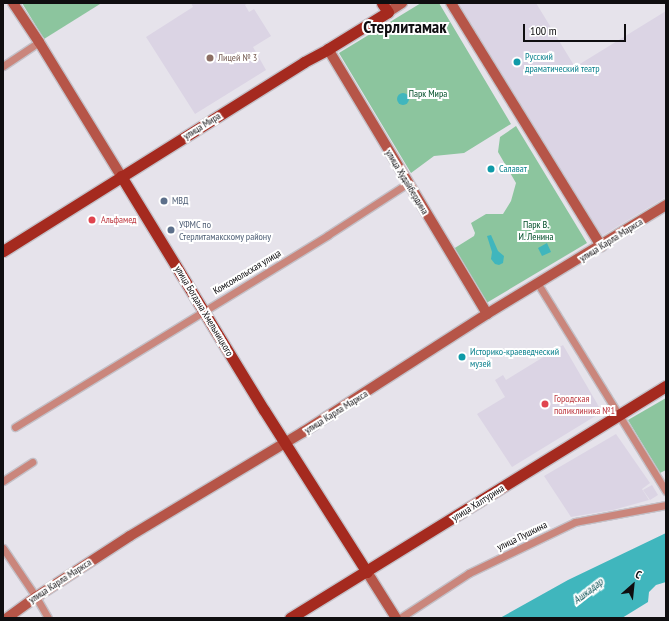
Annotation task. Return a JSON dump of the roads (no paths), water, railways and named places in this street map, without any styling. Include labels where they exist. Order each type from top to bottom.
[{"type":"main road","points":[[375,3],[384,10]]},
{"type":"main road","name":"улица Мира","points":[[3,250],[304,62],[328,49],[384,10]]},
{"type":"main road","name":"улица Богдана Хмельницкого","points":[[122,176],[285,444],[367,572]]},
{"type":"main road","name":"улица Халтурина","points":[[290,618],[367,572],[666,386]]},
{"type":"street","name":"улица Богдана Хмельницкого","points":[[13,3],[39,42],[122,176]]},
{"type":"street","name":"улица Мира","points":[[384,10],[402,3]]},
{"type":"street","points":[[451,3],[600,246]]},
{"type":"street","points":[[3,66],[39,42]]},
{"type":"street","name":"улица Худайбердина","points":[[328,49],[487,314]]},
{"type":"street","name":"Комсомольская улица","points":[[15,427],[203,310],[328,235],[408,183]]},
{"type":"street","name":"улица Карла Маркса","points":[[7,618],[36,597],[130,536],[285,444],[487,314],[666,205]]},
{"type":"street","points":[[538,284],[666,491]]},
{"type":"street","points":[[3,481],[32,462]]},
{"type":"street","name":"улица Пушкина","points":[[400,618],[469,573],[575,522],[666,505]]},
{"type":"street","points":[[3,548],[36,597],[48,618]]},
{"type":"street","name":"улица Богдана Хмельницкого","points":[[367,572],[396,618]]},
{"type":"water","points":[[401,93],[405,93],[409,99],[405,105],[401,105],[397,101],[397,97]]},
{"type":"water","points":[[491,235],[498,251],[504,256],[503,263],[499,265],[495,264],[491,259],[492,252],[487,236]]},
{"type":"water","points":[[547,243],[551,252],[542,256],[538,248]]},
{"type":"water","name":"Ашкадар","points":[[666,533],[666,582],[656,585],[649,592],[648,602],[622,618],[500,618],[568,580]]},
{"type":"place","name":"Лицей № 3","points":[[210,58]]},
{"type":"place","name":"Русский драматический театр","points":[[517,62]]},
{"type":"place","name":"Салават","points":[[491,169]]},
{"type":"place","name":"МВД","points":[[164,201]]},
{"type":"place","name":"Альфамед","points":[[92,220]]},
{"type":"place","name":"УФМС по Стерлитамакскому району","points":[[171,230]]},
{"type":"place","name":"Историко-краеведческий музей","points":[[462,357]]},
{"type":"place","name":"Городская поликлиника №1","points":[[545,404]]},
{"type":"district","name":"Стерлитамак","points":[[405,27]]},
{"type":"park label","name":"Парк Мира","points":[[428,94]]},
{"type":"park label","name":"Парк В. И. Ленина","points":[[536,230]]}]
